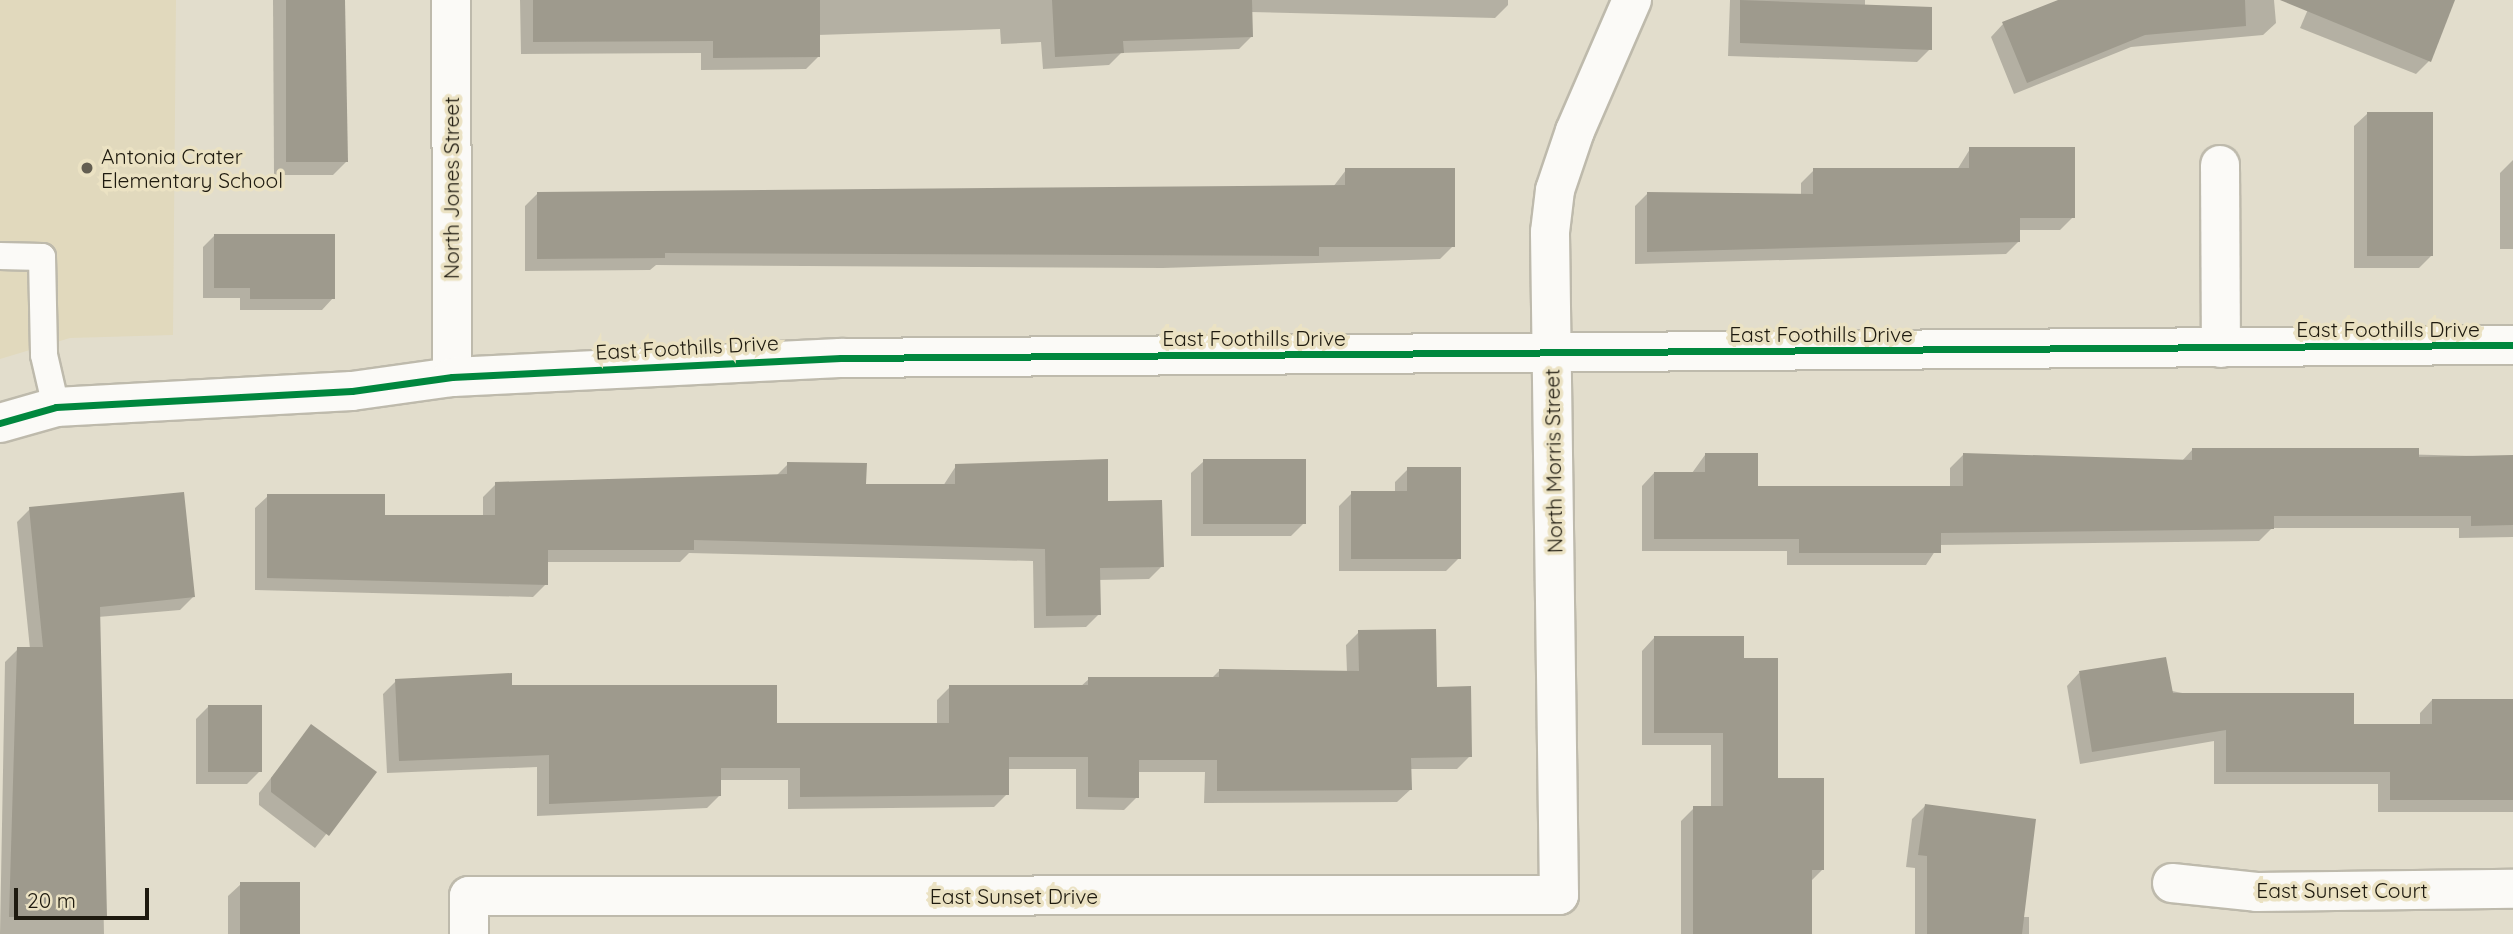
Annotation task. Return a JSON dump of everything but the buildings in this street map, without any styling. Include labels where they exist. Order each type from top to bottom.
[{"type":"street","name":"North Jones Street","points":[[451,0],[452,377]]},
{"type":"street","name":"North Morris Street","points":[[1559,895],[1552,354],[1555,190],[1632,0]]},
{"type":"street","points":[[2220,166],[2221,348]]},
{"type":"street","name":"East Foothills Drive","points":[[0,423],[56,407],[352,391],[452,377],[841,358],[2513,345]]},
{"type":"street","name":"East Sunset Court","points":[[2172,883],[2257,892],[2513,888]]},
{"type":"street","name":"East Sunset Drive","points":[[469,934],[469,896],[1559,895]]},
{"type":"lane","points":[[0,256],[42,257],[44,355],[56,407]]},
{"type":"shaded area","name":"Antonia Crater Elementary School","points":[[0,0],[176,0],[173,335],[70,338],[0,359]]},
{"type":"cycle path","points":[[0,423],[56,407],[352,391],[452,377],[841,358],[2513,345]]},
{"type":"place","name":"Antonia Crater Elementary School","points":[[87,168]]}]
